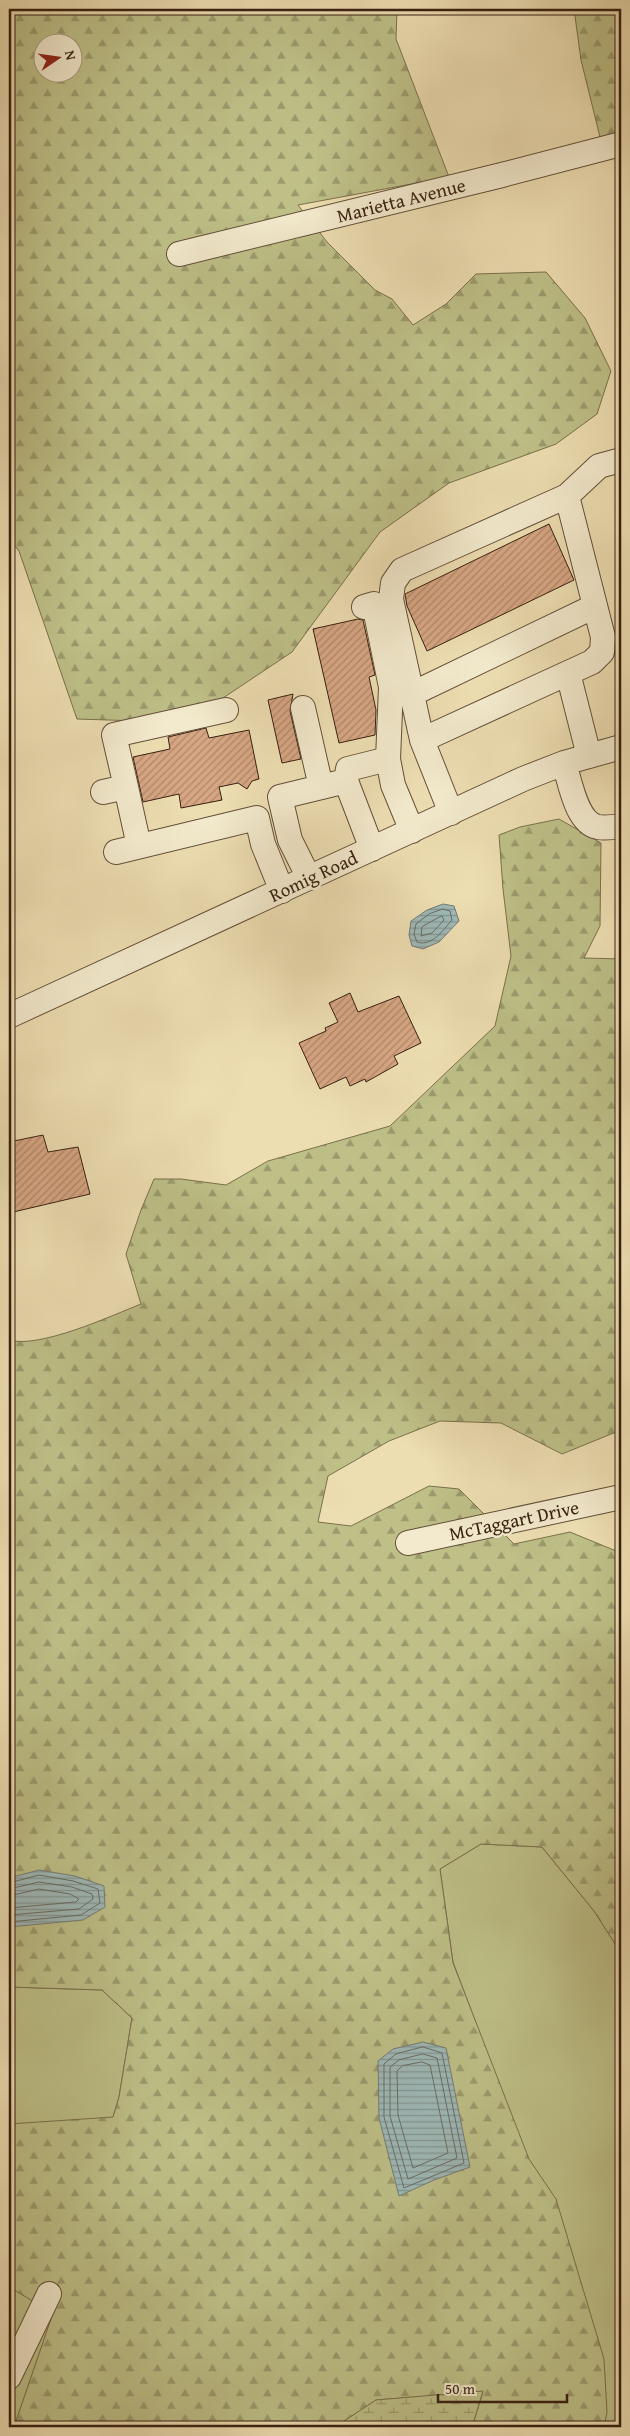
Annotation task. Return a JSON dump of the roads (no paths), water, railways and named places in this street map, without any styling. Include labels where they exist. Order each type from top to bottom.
[{"type":"street","name":"Marietta Avenue","points":[[179,254],[621,144]]},
{"type":"street","points":[[451,813],[422,740],[391,600],[393,583],[402,570],[567,496],[599,466],[621,460]]},
{"type":"street","points":[[422,740],[592,662],[602,652],[603,637],[567,496]]},
{"type":"street","points":[[364,607],[374,604],[391,687],[388,759],[393,785],[412,831]]},
{"type":"street","points":[[412,694],[595,606]]},
{"type":"street","points":[[568,673],[589,756]]},
{"type":"street","points":[[303,708],[321,787]]},
{"type":"street","points":[[140,846],[114,735],[226,710]]},
{"type":"street","name":"Romig Road","points":[[9,1016],[522,779],[564,763],[621,747]]},
{"type":"street","points":[[372,849],[346,781],[348,768],[388,759]]},
{"type":"street","points":[[564,763],[580,812],[587,821],[597,827],[621,826]]},
{"type":"street","points":[[309,878],[290,840],[280,797],[346,781]]},
{"type":"street","points":[[103,792],[126,787]]},
{"type":"street","points":[[116,852],[257,818],[263,844],[282,891]]},
{"type":"street","name":"McTaggart Drive","points":[[408,1543],[621,1497]]},
{"type":"street","points":[[9,2377],[49,2294]]},
{"type":"water","points":[[443,904],[454,906],[459,921],[439,942],[423,949],[412,946],[409,935],[411,921],[427,910]]},
{"type":"water","points":[[39,1870],[75,1876],[104,1886],[105,1907],[83,1920],[9,1927],[9,1878]]},
{"type":"water","points":[[423,2042],[446,2048],[470,2167],[434,2180],[399,2196],[379,2118],[378,2061],[393,2049]]}]
